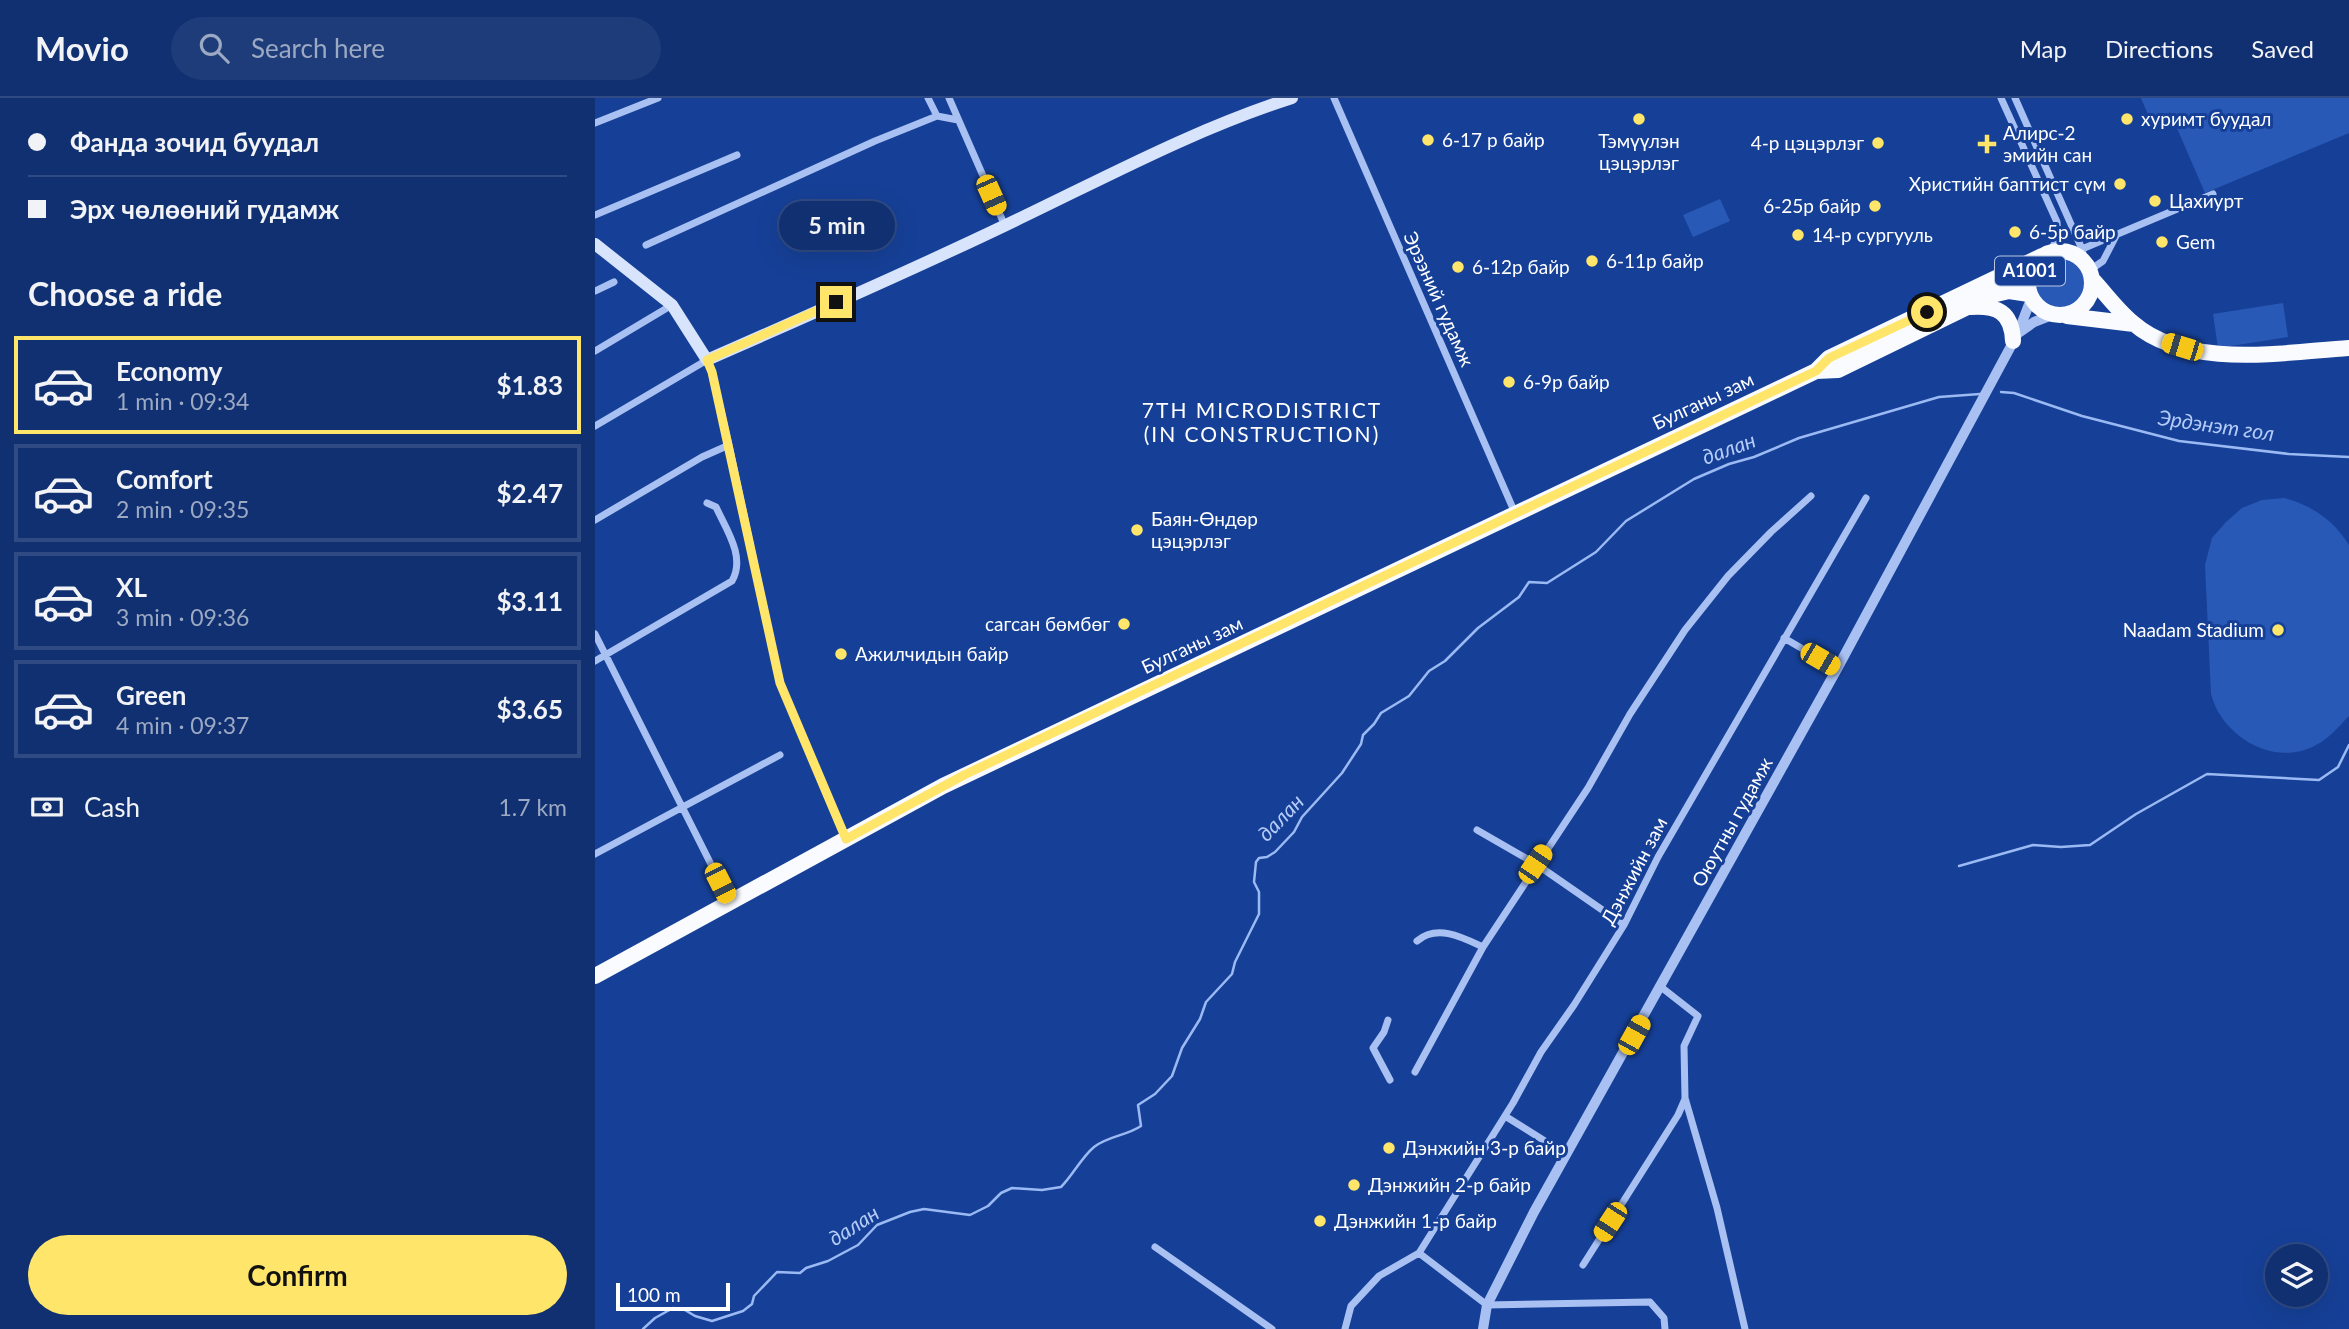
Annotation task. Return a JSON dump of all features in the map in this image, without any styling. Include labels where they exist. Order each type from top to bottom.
[{"type":"highway","name":"A1001","points":[[2134,324],[2043,312],[2030,297],[2028,277],[2031,269],[2046,254],[2069,252],[2087,265],[2134,324],[2163,341],[2200,352],[2244,354],[2349,348]]},
{"type":"highway","name":"Булганы зам","points":[[595,976],[953,780],[1816,371],[1829,358],[2046,254]]},
{"type":"highway","name":"A1001","points":[[2059,315],[2081,309],[2087,303],[2092,288],[2087,265]]},
{"type":"highway","name":"Булганы зам","points":[[1816,371],[1838,370],[2000,292],[2009,291],[2030,297]]},
{"type":"highway","points":[[1965,307],[1984,306],[2003,313],[2015,337]]},
{"type":"main road","points":[[595,244],[672,306],[707,360],[1005,226],[1176,142],[1245,113],[1292,98]]},
{"type":"street","points":[[595,123],[658,98]]},
{"type":"street","points":[[928,98],[937,116]]},
{"type":"street","points":[[949,98],[1005,226]]},
{"type":"street","name":"Эрээний гудамж","points":[[1334,98],[1515,513]]},
{"type":"street","points":[[2001,98],[2057,222],[2058,237],[2046,254]]},
{"type":"street","points":[[2015,98],[2087,265]]},
{"type":"street","points":[[646,245],[874,141],[937,116],[958,120]]},
{"type":"street","points":[[595,215],[737,155]]},
{"type":"street","points":[[2087,265],[2116,236],[2213,194]]},
{"type":"street","points":[[2087,265],[2103,261],[2116,236]]},
{"type":"street","points":[[595,291],[614,282]]},
{"type":"street","name":"Оюутны гудамж","points":[[1483,1329],[1487,1306],[1567,1155],[1837,669],[2015,337],[2030,297]]},
{"type":"street","points":[[595,351],[672,306]]},
{"type":"street","points":[[2015,337],[2034,322],[2059,315]]},
{"type":"street","points":[[595,426],[707,360],[729,445],[780,683],[846,839]]},
{"type":"street","points":[[595,520],[702,457],[729,445]]},
{"type":"street","points":[[1415,1072],[1483,947],[1535,864],[1588,788],[1630,714],[1685,630],[1728,576],[1811,496]]},
{"type":"street","name":"Дэнжийн зам","points":[[1419,1253],[1505,1116],[1541,1052],[1624,925],[1658,857],[1866,498]]},
{"type":"street","points":[[595,661],[733,581],[736,574],[736,551],[716,507],[707,503]]},
{"type":"street","points":[[595,634],[730,902]]},
{"type":"street","points":[[1784,638],[1837,669]]},
{"type":"street","points":[[595,854],[780,755]]},
{"type":"street","points":[[1477,830],[1535,864],[1624,925]]},
{"type":"street","points":[[1417,941],[1421,937],[1439,933],[1453,933],[1483,947]]},
{"type":"street","points":[[1661,987],[1697,1016],[1684,1046],[1685,1098],[1717,1208],[1745,1329]]},
{"type":"street","points":[[1388,1020],[1384,1032],[1373,1048],[1390,1080]]},
{"type":"street","points":[[1583,1265],[1678,1115],[1685,1098]]},
{"type":"street","points":[[1505,1116],[1567,1155]]},
{"type":"street","points":[[1155,1247],[1272,1329]]},
{"type":"street","points":[[1345,1329],[1351,1306],[1379,1276],[1419,1253],[1487,1306],[1650,1302],[1664,1318],[1665,1329]]},
{"type":"shaded area","points":[[2141,98],[2349,98],[2349,133],[2205,193],[2170,112],[2152,124]]},
{"type":"shaded area","points":[[1720,199],[1730,221],[1693,237],[1683,215]]},
{"type":"shaded area","points":[[2060,258],[2070,260],[2078,266],[2084,274],[2084,294],[2078,302],[2070,308],[2060,310],[2050,308],[2042,302],[2036,294],[2034,284],[2036,274],[2042,266],[2050,260]]},
{"type":"shaded area","points":[[2283,303],[2288,337],[2218,348],[2213,314]]},
{"type":"shaded area","name":"Naadam Stadium","points":[[2284,498],[2321,515],[2349,545],[2349,716],[2321,742],[2300,751],[2284,753],[2252,744],[2238,735],[2217,709],[2211,694],[2205,565],[2212,538],[2242,508],[2262,500]]},
{"type":"waterway","name":"Эрдэнэт гол","points":[[2001,392],[2014,393],[2082,416],[2179,441],[2289,454],[2349,457]]},
{"type":"waterway","name":"далан","points":[[643,1329],[655,1318],[673,1308],[712,1321],[743,1311],[752,1304],[754,1296],[777,1272],[800,1273],[806,1268],[828,1261],[858,1245],[877,1225],[910,1212],[924,1209],[970,1215],[988,1206],[1001,1193],[1012,1188],[1042,1190],[1061,1187],[1094,1147],[1141,1126],[1138,1105],[1155,1094],[1172,1076],[1182,1048],[1200,1019],[1206,1002],[1232,974],[1235,962],[1259,914],[1259,892],[1254,882],[1256,862],[1259,858],[1275,852],[1294,832],[1302,817],[1342,773],[1361,744],[1363,735],[1381,713],[1409,696],[1429,671],[1445,661],[1478,628],[1519,597],[1529,582],[1547,583],[1596,552],[1626,521],[1694,479],[1729,464],[1754,457],[1799,438],[1939,397],[1980,394]]},
{"type":"waterway","points":[[1959,866],[2033,845],[2090,845],[2136,814],[2207,774],[2319,780],[2338,767],[2349,745]]},
{"type":"place","name":"Тэмүүлэн цэцэрлэг","points":[[1639,119]]},
{"type":"place","name":"хуримт буудал","points":[[2127,119]]},
{"type":"place","name":"6-17 р байр","points":[[1428,140]]},
{"type":"place","name":"4-р цэцэрлэг","points":[[1878,143]]},
{"type":"place","name":"Aлирс-2 эмийн сан","points":[[1987,144]]},
{"type":"place","name":"Христийн баптист сүм","points":[[2120,184]]},
{"type":"place","name":"Цахиурт","points":[[2155,201]]},
{"type":"place","name":"6-25р байр","points":[[1875,206]]},
{"type":"place","name":"6-5р байр","points":[[2015,232]]},
{"type":"place","name":"14-р сургууль","points":[[1798,235]]},
{"type":"place","name":"Gem","points":[[2162,242]]},
{"type":"place","name":"6-11р байр","points":[[1592,261]]},
{"type":"place","name":"6-12р байр","points":[[1458,267]]},
{"type":"place","name":"6-9р байр","points":[[1509,382]]},
{"type":"place","name":"Баян-Өндөр цэцэрлэг","points":[[1137,530]]},
{"type":"place","name":"сагсан бөмбөг","points":[[1124,624]]},
{"type":"place","name":"Naadam Stadium","points":[[2278,630]]},
{"type":"place","name":"Ажилчидын байр","points":[[841,654]]},
{"type":"place","name":"Дэнжийн 3-р байр","points":[[1389,1148]]},
{"type":"place","name":"Дэнжийн 2-р байр","points":[[1354,1185]]},
{"type":"place","name":"Дэнжийн 1-р байр","points":[[1320,1221]]},
{"type":"district","name":"7TH MICRODISTRICT (IN CONSTRUCTION)","points":[[1262,423]]},
{"type":"route","points":[[836,302],[707,360],[729,445],[780,683],[846,839],[964,775],[1816,371],[1829,358],[1927,312]]}]
